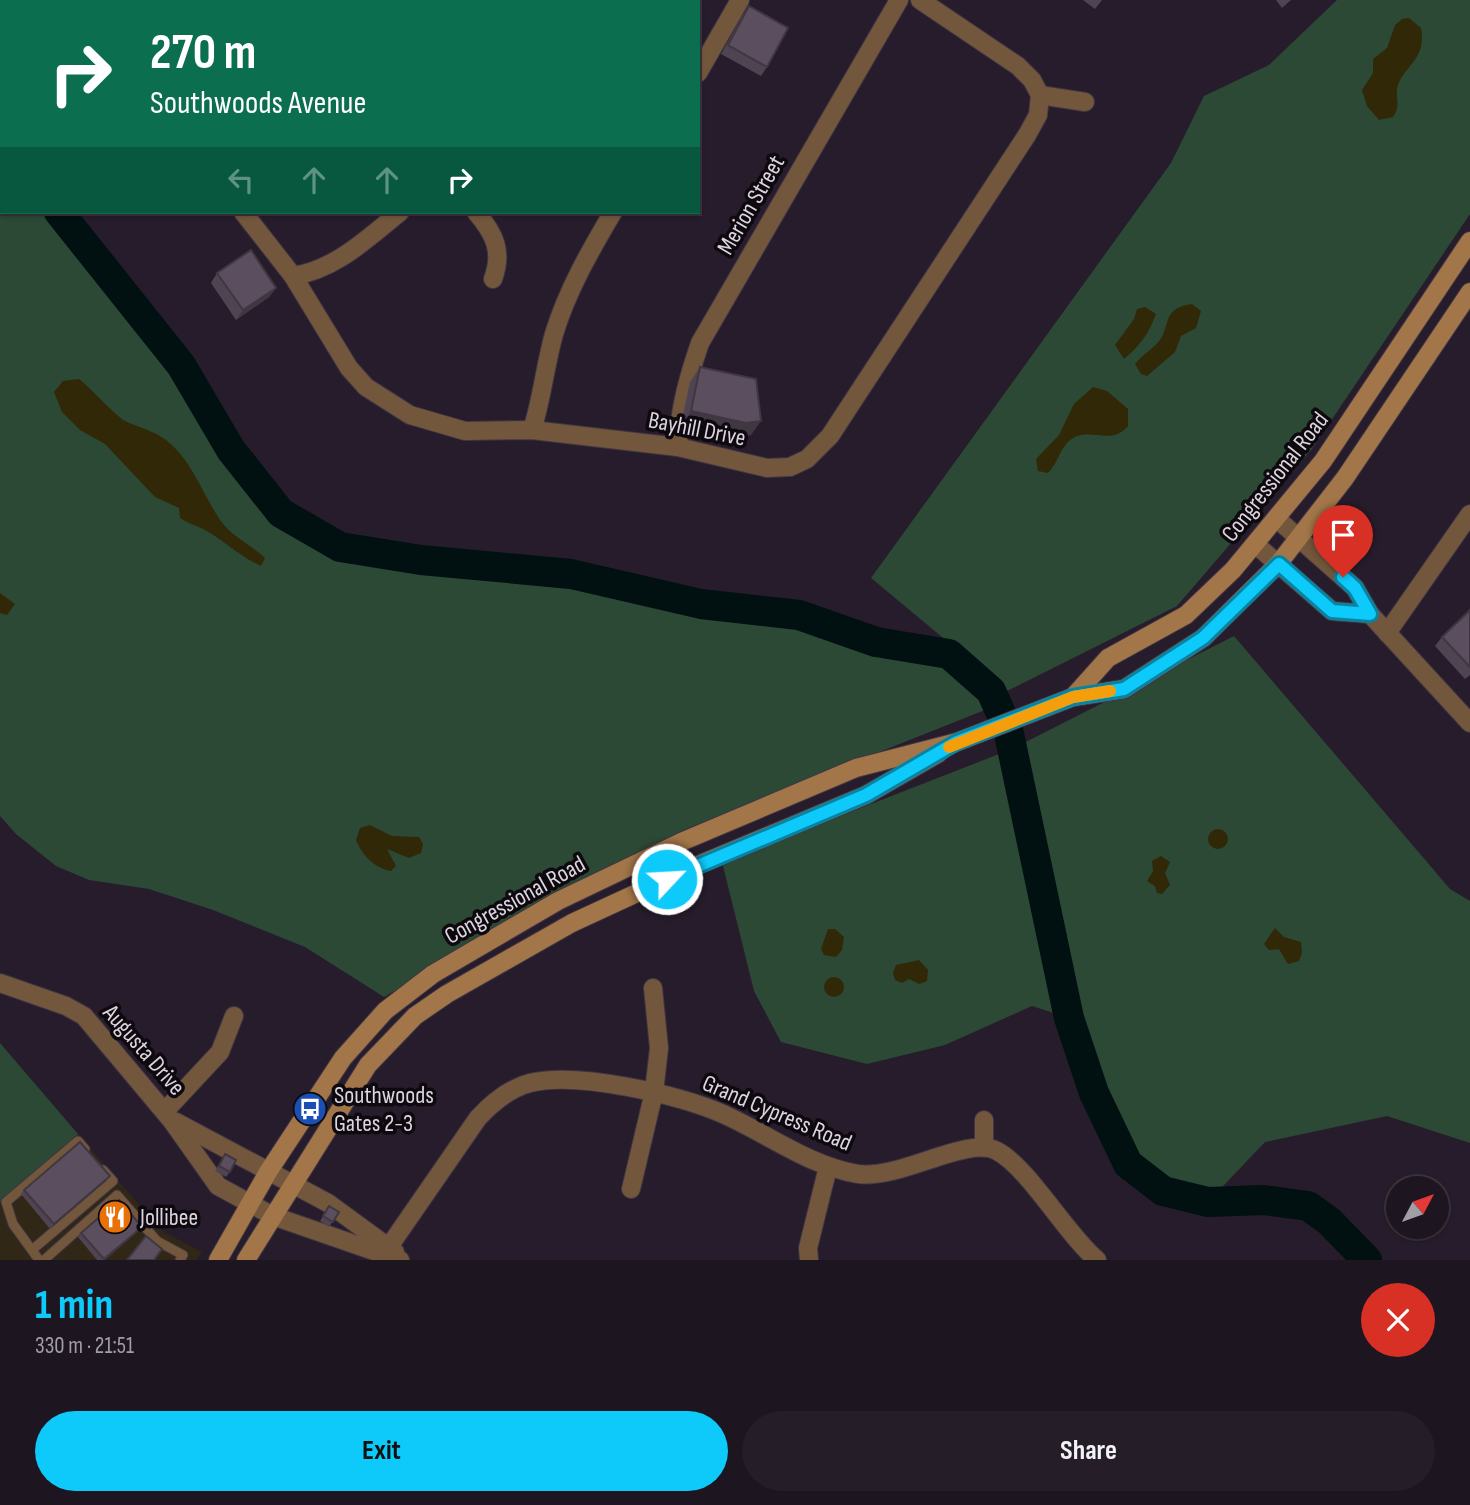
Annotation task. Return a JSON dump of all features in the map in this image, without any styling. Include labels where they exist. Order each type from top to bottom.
[{"type":"main road","name":"Congressional Road","points":[[1073,697],[1108,658],[1186,615],[1233,570],[1323,461],[1470,241]]},
{"type":"main road","name":"Congressional Road","points":[[247,1260],[291,1185],[368,1065],[401,1028],[447,994],[572,923],[691,868],[866,795],[960,741],[1073,697],[1124,689],[1203,638],[1279,564],[1345,478],[1470,292]]},
{"type":"main road","name":"Congressional Road","points":[[218,1260],[268,1172],[343,1058],[385,1011],[433,974],[558,901],[681,842],[856,768],[960,741]]},
{"type":"street","points":[[700,70],[740,0]]},
{"type":"street","name":"Merion Street","points":[[678,447],[679,419],[687,379],[700,343],[899,0]]},
{"type":"street","points":[[920,0],[1018,66],[1040,95],[1085,102]]},
{"type":"street","name":"Bayhill Drive","points":[[245,214],[293,276],[348,368],[366,387],[388,403],[436,425],[466,431],[532,430],[678,447],[767,468],[790,467],[818,450],[830,436],[1027,135],[1038,115],[1040,95]]},
{"type":"street","points":[[293,276],[314,273],[333,264],[397,214]]},
{"type":"street","points":[[478,214],[497,244],[500,261],[493,279]]},
{"type":"street","points":[[532,430],[541,402],[554,334],[568,297],[612,214]]},
{"type":"street","points":[[1387,633],[1470,514]]},
{"type":"street","points":[[1276,518],[1355,588],[1370,614],[1470,723]]},
{"type":"street","points":[[1255,544],[1332,611],[1370,614]]},
{"type":"street","name":"Augusta Drive","points":[[0,983],[66,1006],[84,1016],[169,1116],[218,1186],[273,1216],[405,1260]]},
{"type":"street","points":[[631,1189],[654,1092],[659,1048],[653,988]]},
{"type":"street","points":[[169,1116],[220,1052],[234,1016]]},
{"type":"street","name":"Grand Cypress Road","points":[[391,1254],[478,1118],[508,1093],[530,1083],[563,1081],[654,1092],[722,1114],[828,1167],[862,1174],[897,1171],[984,1145]]},
{"type":"street","name":"Augusta Drive","points":[[169,1116],[328,1203],[391,1254]]},
{"type":"street","points":[[984,1120],[984,1145],[999,1152],[1015,1166],[1097,1260]]},
{"type":"street","points":[[809,1260],[807,1248],[828,1167]]},
{"type":"lane","points":[[32,1250],[113,1181],[78,1141],[6,1202],[13,1224],[32,1250],[42,1260],[117,1195],[157,1241],[181,1258]]},
{"type":"shaded area","points":[[78,1134],[162,1231],[202,1252],[196,1260],[0,1260],[0,1203]]},
{"type":"green space","points":[[1337,0],[1470,0],[1470,214],[1312,449],[1177,606],[1007,691],[871,578],[1171,163],[1204,96],[1269,65]]},
{"type":"green space","points":[[0,214],[61,214],[181,365],[231,450],[281,513],[340,547],[421,560],[571,574],[701,604],[799,615],[876,642],[949,654],[994,685],[995,706],[686,829],[600,871],[384,997],[305,947],[213,910],[149,889],[89,880],[56,866],[16,834],[0,816]]},
{"type":"green space","points":[[1234,636],[1450,889],[1470,901],[1470,1143],[1387,1116],[1265,1142],[1208,1202],[1163,1191],[1128,1164],[1094,1093],[1069,1018],[1032,1006],[945,1045],[867,1064],[781,1042],[754,991],[722,862],[1012,749]]},
{"type":"green space","points":[[0,1043],[78,1134],[0,1202]]},
{"type":"sand","points":[[1409,18],[1421,28],[1421,47],[1398,85],[1396,113],[1393,117],[1379,120],[1367,106],[1362,90],[1373,73],[1373,59],[1387,48],[1395,25],[1402,19]]},
{"type":"sand","points":[[1192,304],[1201,311],[1196,328],[1181,336],[1175,352],[1147,376],[1141,374],[1135,364],[1160,340],[1172,313],[1182,306]]},
{"type":"sand","points":[[1145,307],[1156,314],[1147,333],[1124,359],[1115,345],[1134,319],[1137,309]]},
{"type":"sand","points":[[79,379],[122,419],[158,435],[174,447],[187,463],[220,520],[265,558],[261,566],[180,518],[179,508],[155,497],[105,444],[80,430],[62,412],[54,392],[63,381]]},
{"type":"sand","points":[[1093,387],[1107,391],[1128,409],[1128,426],[1116,435],[1075,437],[1066,444],[1048,473],[1038,471],[1036,459],[1059,435],[1074,404]]},
{"type":"sand","points":[[0,593],[15,604],[7,615],[0,613]]},
{"type":"sand","points":[[370,825],[392,836],[419,837],[423,844],[421,853],[409,858],[387,849],[396,866],[391,871],[379,867],[365,856],[356,840],[360,828]]},
{"type":"sand","points":[[1218,829],[1225,832],[1228,839],[1225,846],[1218,849],[1211,846],[1208,839],[1211,832]]},
{"type":"sand","points":[[1161,856],[1170,862],[1165,873],[1170,885],[1162,894],[1157,893],[1155,886],[1147,881],[1153,871],[1152,861]]},
{"type":"sand","points":[[1275,928],[1284,937],[1301,942],[1302,953],[1299,961],[1288,964],[1279,949],[1269,950],[1264,944]]},
{"type":"sand","points":[[828,929],[835,929],[844,937],[842,950],[836,957],[824,955],[821,949]]},
{"type":"sand","points":[[919,960],[928,970],[927,981],[919,984],[909,979],[902,983],[895,980],[893,973],[896,965]]},
{"type":"sand","points":[[834,977],[841,980],[844,987],[841,994],[834,997],[827,994],[824,987],[827,980]]},
{"type":"building","points":[[749,6],[788,28],[767,67],[728,45]]},
{"type":"building","points":[[251,250],[276,288],[243,310],[217,273]]},
{"type":"building","points":[[700,367],[756,379],[761,421],[746,423],[691,411]]},
{"type":"building","points":[[1470,610],[1470,667],[1442,637]]},
{"type":"building","points":[[80,1142],[110,1176],[54,1224],[24,1190]]},
{"type":"building","points":[[225,1154],[236,1160],[230,1172],[219,1166]]},
{"type":"building","points":[[119,1200],[142,1227],[104,1259],[81,1233]]},
{"type":"building","points":[[329,1206],[339,1212],[333,1222],[323,1216]]},
{"type":"building","points":[[146,1236],[162,1249],[154,1260],[127,1260]]},
{"type":"waterway","points":[[61,214],[181,365],[231,450],[281,513],[340,547],[421,560],[571,574],[701,604],[799,615],[876,642],[949,654],[991,691],[1008,729],[1069,1018],[1094,1093],[1128,1164],[1163,1191],[1208,1202],[1264,1200],[1308,1206],[1329,1221],[1367,1260]]},
{"type":"slow traffic","points":[[949,747],[1030,712],[1073,697],[1110,691]]},
{"type":"place","name":"Southwoods Gates 2-3","points":[[310,1109]]},
{"type":"place","name":"Jollibee","points":[[115,1217]]},
{"type":"route","points":[[667,879],[866,795],[957,742],[1073,697],[1124,689],[1203,638],[1279,564],[1332,611],[1370,614],[1355,588],[1343,577]]}]
